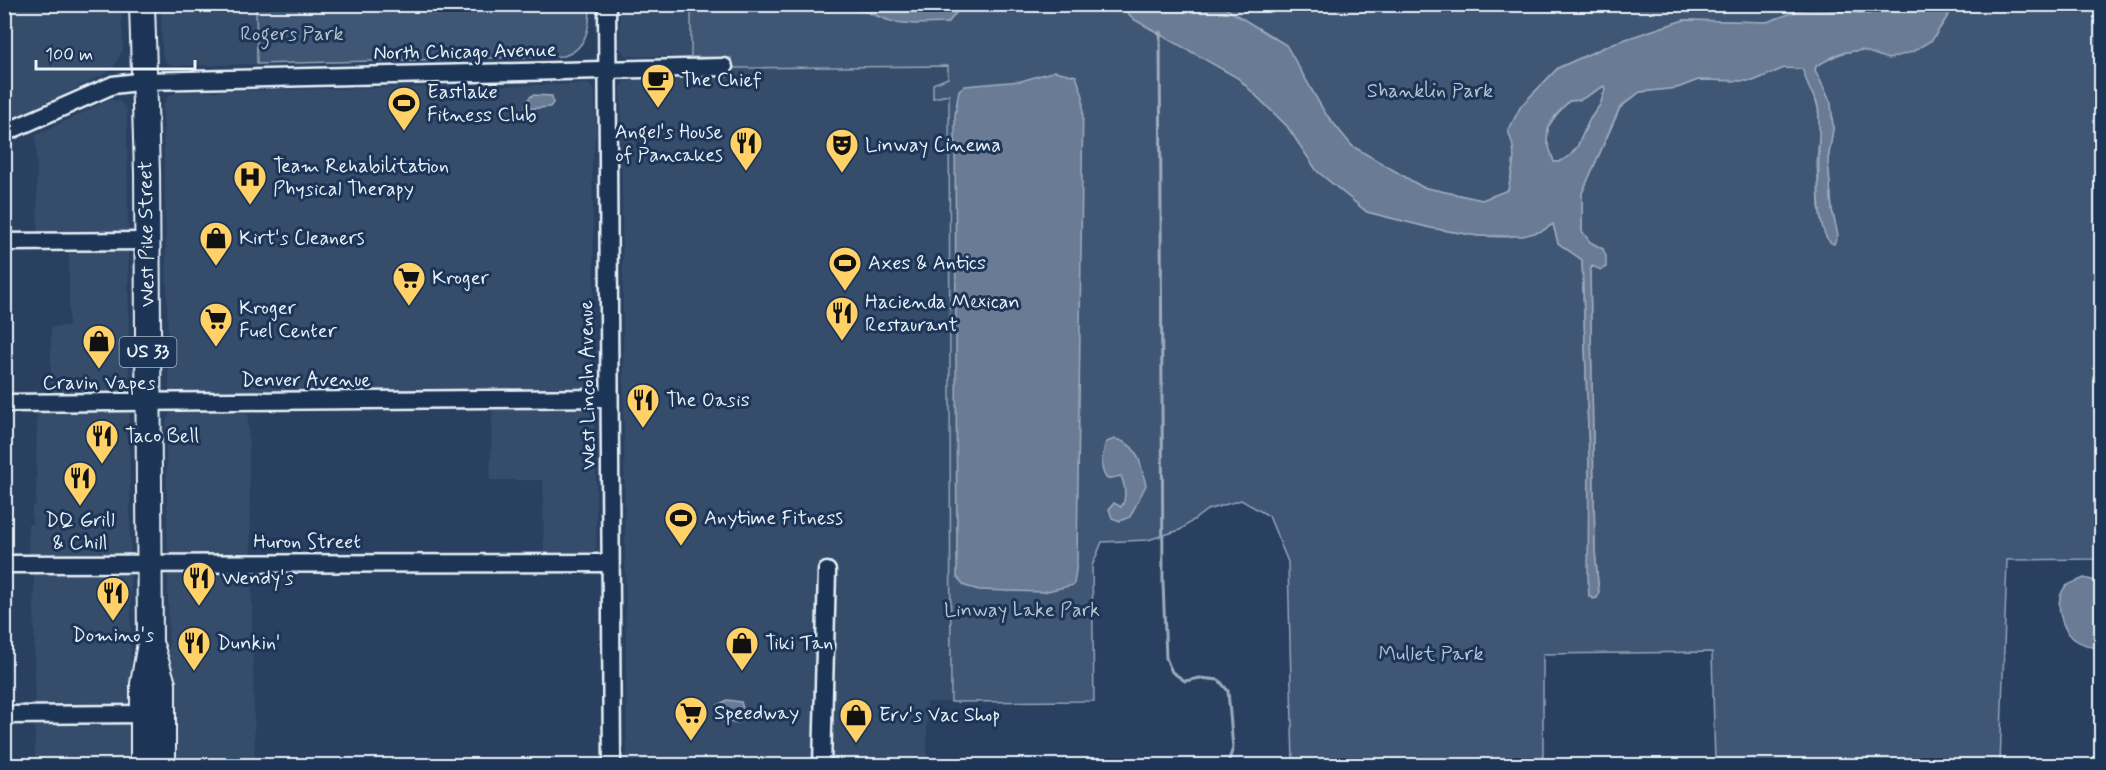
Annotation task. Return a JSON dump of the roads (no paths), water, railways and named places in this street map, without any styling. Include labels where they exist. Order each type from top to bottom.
[{"type":"highway","name":"West Pike Street","points":[[142,4],[145,81],[150,564],[150,643],[143,684],[143,765]]},
{"type":"highway","name":"West Pike Street","points":[[150,643],[163,684],[163,765]]},
{"type":"street","name":"West Lincoln Avenue","points":[[607,4],[612,765]]},
{"type":"street","name":"North Chicago Avenue","points":[[4,133],[113,85],[145,81],[724,68]]},
{"type":"street","points":[[4,242],[147,241]]},
{"type":"street","name":"Denver Avenue","points":[[4,403],[609,398]]},
{"type":"street","name":"Huron Street","points":[[4,564],[610,562]]},
{"type":"street","points":[[822,765],[827,571]]},
{"type":"street","points":[[4,715],[143,714]]},
{"type":"waterway","points":[[1160,32],[1163,583],[1166,658],[1172,672],[1185,681],[1200,678],[1219,680],[1228,691],[1233,748],[1227,766]]},
{"type":"place","name":"The Chief","points":[[658,109]]},
{"type":"place","name":"Eastlake Fitness Club","points":[[404,132]]},
{"type":"place","name":"Angel's House of Pancakes","points":[[746,172]]},
{"type":"place","name":"Linway Cinema","points":[[842,174]]},
{"type":"place","name":"Team Rehabilitation Physical Therapy","points":[[250,206]]},
{"type":"place","name":"Kirt's Cleaners","points":[[216,267]]},
{"type":"place","name":"Axes & Antics","points":[[845,292]]},
{"type":"place","name":"Kroger","points":[[409,307]]},
{"type":"place","name":"Hacienda Mexican Restaurant","points":[[842,342]]},
{"type":"place","name":"Kroger Fuel Center","points":[[216,348]]},
{"type":"place","name":"Cravin Vapes","points":[[99,370]]},
{"type":"place","name":"The Oasis","points":[[643,429]]},
{"type":"place","name":"Taco Bell","points":[[102,465]]},
{"type":"place","name":"DQ Grill & Chill","points":[[80,507]]},
{"type":"place","name":"Anytime Fitness","points":[[681,547]]},
{"type":"place","name":"Wendy's","points":[[199,607]]},
{"type":"place","name":"Domino's","points":[[113,622]]},
{"type":"place","name":"Dunkin'","points":[[194,672]]},
{"type":"place","name":"Tiki Tan","points":[[742,672]]},
{"type":"place","name":"Speedway","points":[[691,742]]},
{"type":"place","name":"Erv's Vac Shop","points":[[856,744]]},
{"type":"park label","name":"Rogers Park","points":[[292,34]]},
{"type":"park label","name":"Shanklin Park","points":[[1430,91]]},
{"type":"park label","name":"Linway Lake Park","points":[[1022,610]]},
{"type":"park label","name":"Mullet Park","points":[[1431,654]]}]
